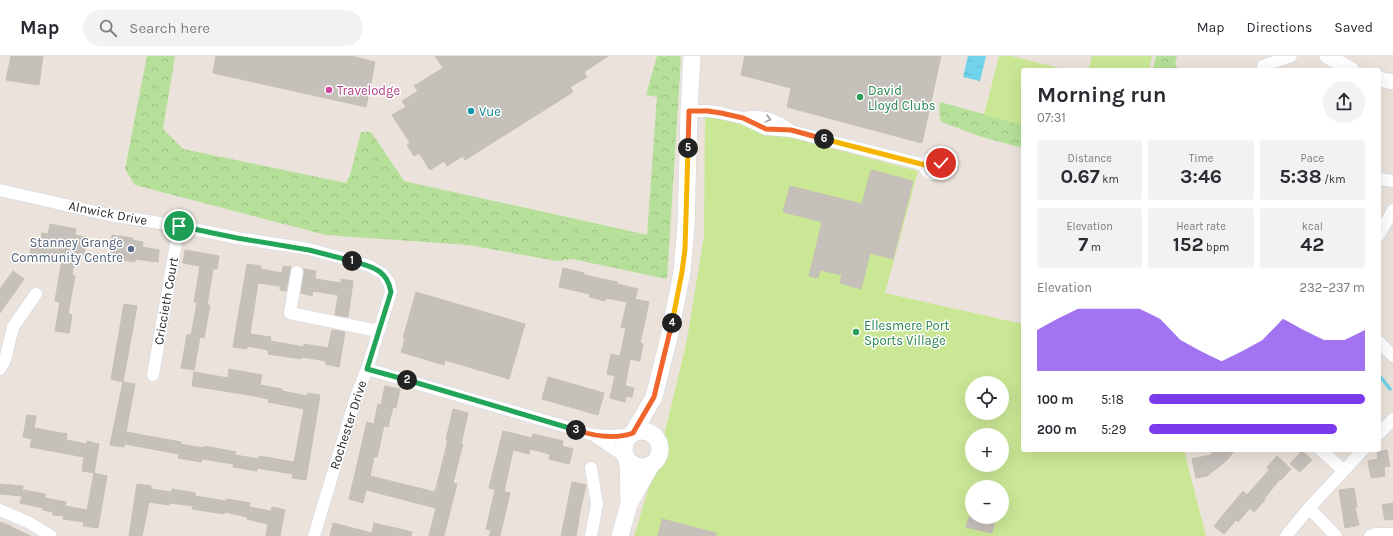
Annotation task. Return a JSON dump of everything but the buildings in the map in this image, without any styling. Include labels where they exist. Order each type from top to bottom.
[{"type":"main road","points":[[629,504],[627,487],[629,470],[624,447],[628,437],[654,397],[670,333],[682,272],[685,249],[692,56]]},
{"type":"main road","points":[[626,459],[631,464],[640,468],[651,465],[657,461],[661,450],[657,438],[654,397]]},
{"type":"main road","points":[[632,433],[638,431],[648,432],[657,438]]},
{"type":"main road","points":[[620,536],[629,504],[651,465]]},
{"type":"street","points":[[1263,66],[1291,56]]},
{"type":"street","points":[[1327,56],[1348,68]]},
{"type":"street","points":[[1381,79],[1393,82]]},
{"type":"street","points":[[689,111],[714,111],[743,118],[767,118],[781,123],[791,130],[925,165]]},
{"type":"street","points":[[1381,179],[1393,181]]},
{"type":"street","name":"Alnwick Drive","points":[[0,190],[109,215],[179,226],[237,238],[309,250],[370,266],[383,274],[389,282],[391,292]]},
{"type":"street","points":[[1381,231],[1393,210]]},
{"type":"street","name":"Criccieth Court","points":[[153,375],[179,226]]},
{"type":"street","points":[[297,272],[290,313],[378,331]]},
{"type":"street","name":"Rochester Drive","points":[[314,536],[356,397],[367,369],[391,292]]},
{"type":"street","points":[[0,369],[5,360],[13,328],[36,294]]},
{"type":"street","points":[[1381,344],[1393,356]]},
{"type":"street","points":[[367,369],[594,435],[623,436],[632,433]]},
{"type":"street","points":[[1381,432],[1393,419]]},
{"type":"street","points":[[594,435],[626,459]]},
{"type":"street","points":[[1323,452],[1343,470]]},
{"type":"street","points":[[1286,536],[1309,508],[1361,452]]},
{"type":"street","points":[[591,468],[599,480],[597,504],[591,536]]},
{"type":"street","points":[[1309,508],[1336,536]]},
{"type":"street","points":[[0,510],[30,523],[51,536]]},
{"type":"street","points":[[1370,536],[1375,534],[1393,534]]},
{"type":"green space","points":[[147,56],[175,56],[163,129],[183,149],[346,183],[350,175],[361,132],[371,132],[404,181],[615,234],[647,235],[657,97],[646,95],[657,56],[679,56],[681,58],[667,279],[572,259],[557,261],[468,245],[326,235],[135,185],[125,169]]},
{"type":"green space","points":[[999,56],[1011,56],[1060,68],[1021,68],[1021,124],[984,115]]},
{"type":"green space","points":[[1092,56],[1152,56],[1149,68],[1089,68]]},
{"type":"green space","points":[[1156,56],[1177,56],[1175,64],[1178,68],[1153,68]]},
{"type":"green space","points":[[940,102],[1021,124],[1021,147],[982,137],[941,122],[939,114]]},
{"type":"green space","name":"Ellesmere Port Sports Village","points":[[705,115],[918,171],[885,293],[1021,324],[1021,452],[1185,452],[1206,536],[634,536],[661,448],[687,340],[704,236]]},
{"type":"green space","points":[[404,181],[648,235],[615,234]]},
{"type":"water","points":[[968,56],[986,56],[980,81],[963,77]]},
{"type":"waterway","points":[[1381,378],[1390,389]]},
{"type":"place","name":"Travelodge","points":[[329,90]]},
{"type":"place","name":"David Lloyd Clubs","points":[[860,97]]},
{"type":"place","name":"Vue","points":[[471,111]]},
{"type":"place","name":"Stanney Grange Community Centre","points":[[131,249]]},
{"type":"place","name":"Ellesmere Port Sports Village","points":[[856,332]]},
{"type":"route","points":[[179,226],[237,238],[309,250],[370,266],[383,274],[389,282],[391,292],[367,369],[594,435],[623,436],[633,433],[654,397],[670,333],[685,249],[689,111],[708,111],[743,118],[752,124],[766,129],[780,131],[791,130],[925,165],[927,160],[932,158],[937,159],[941,163]]}]
